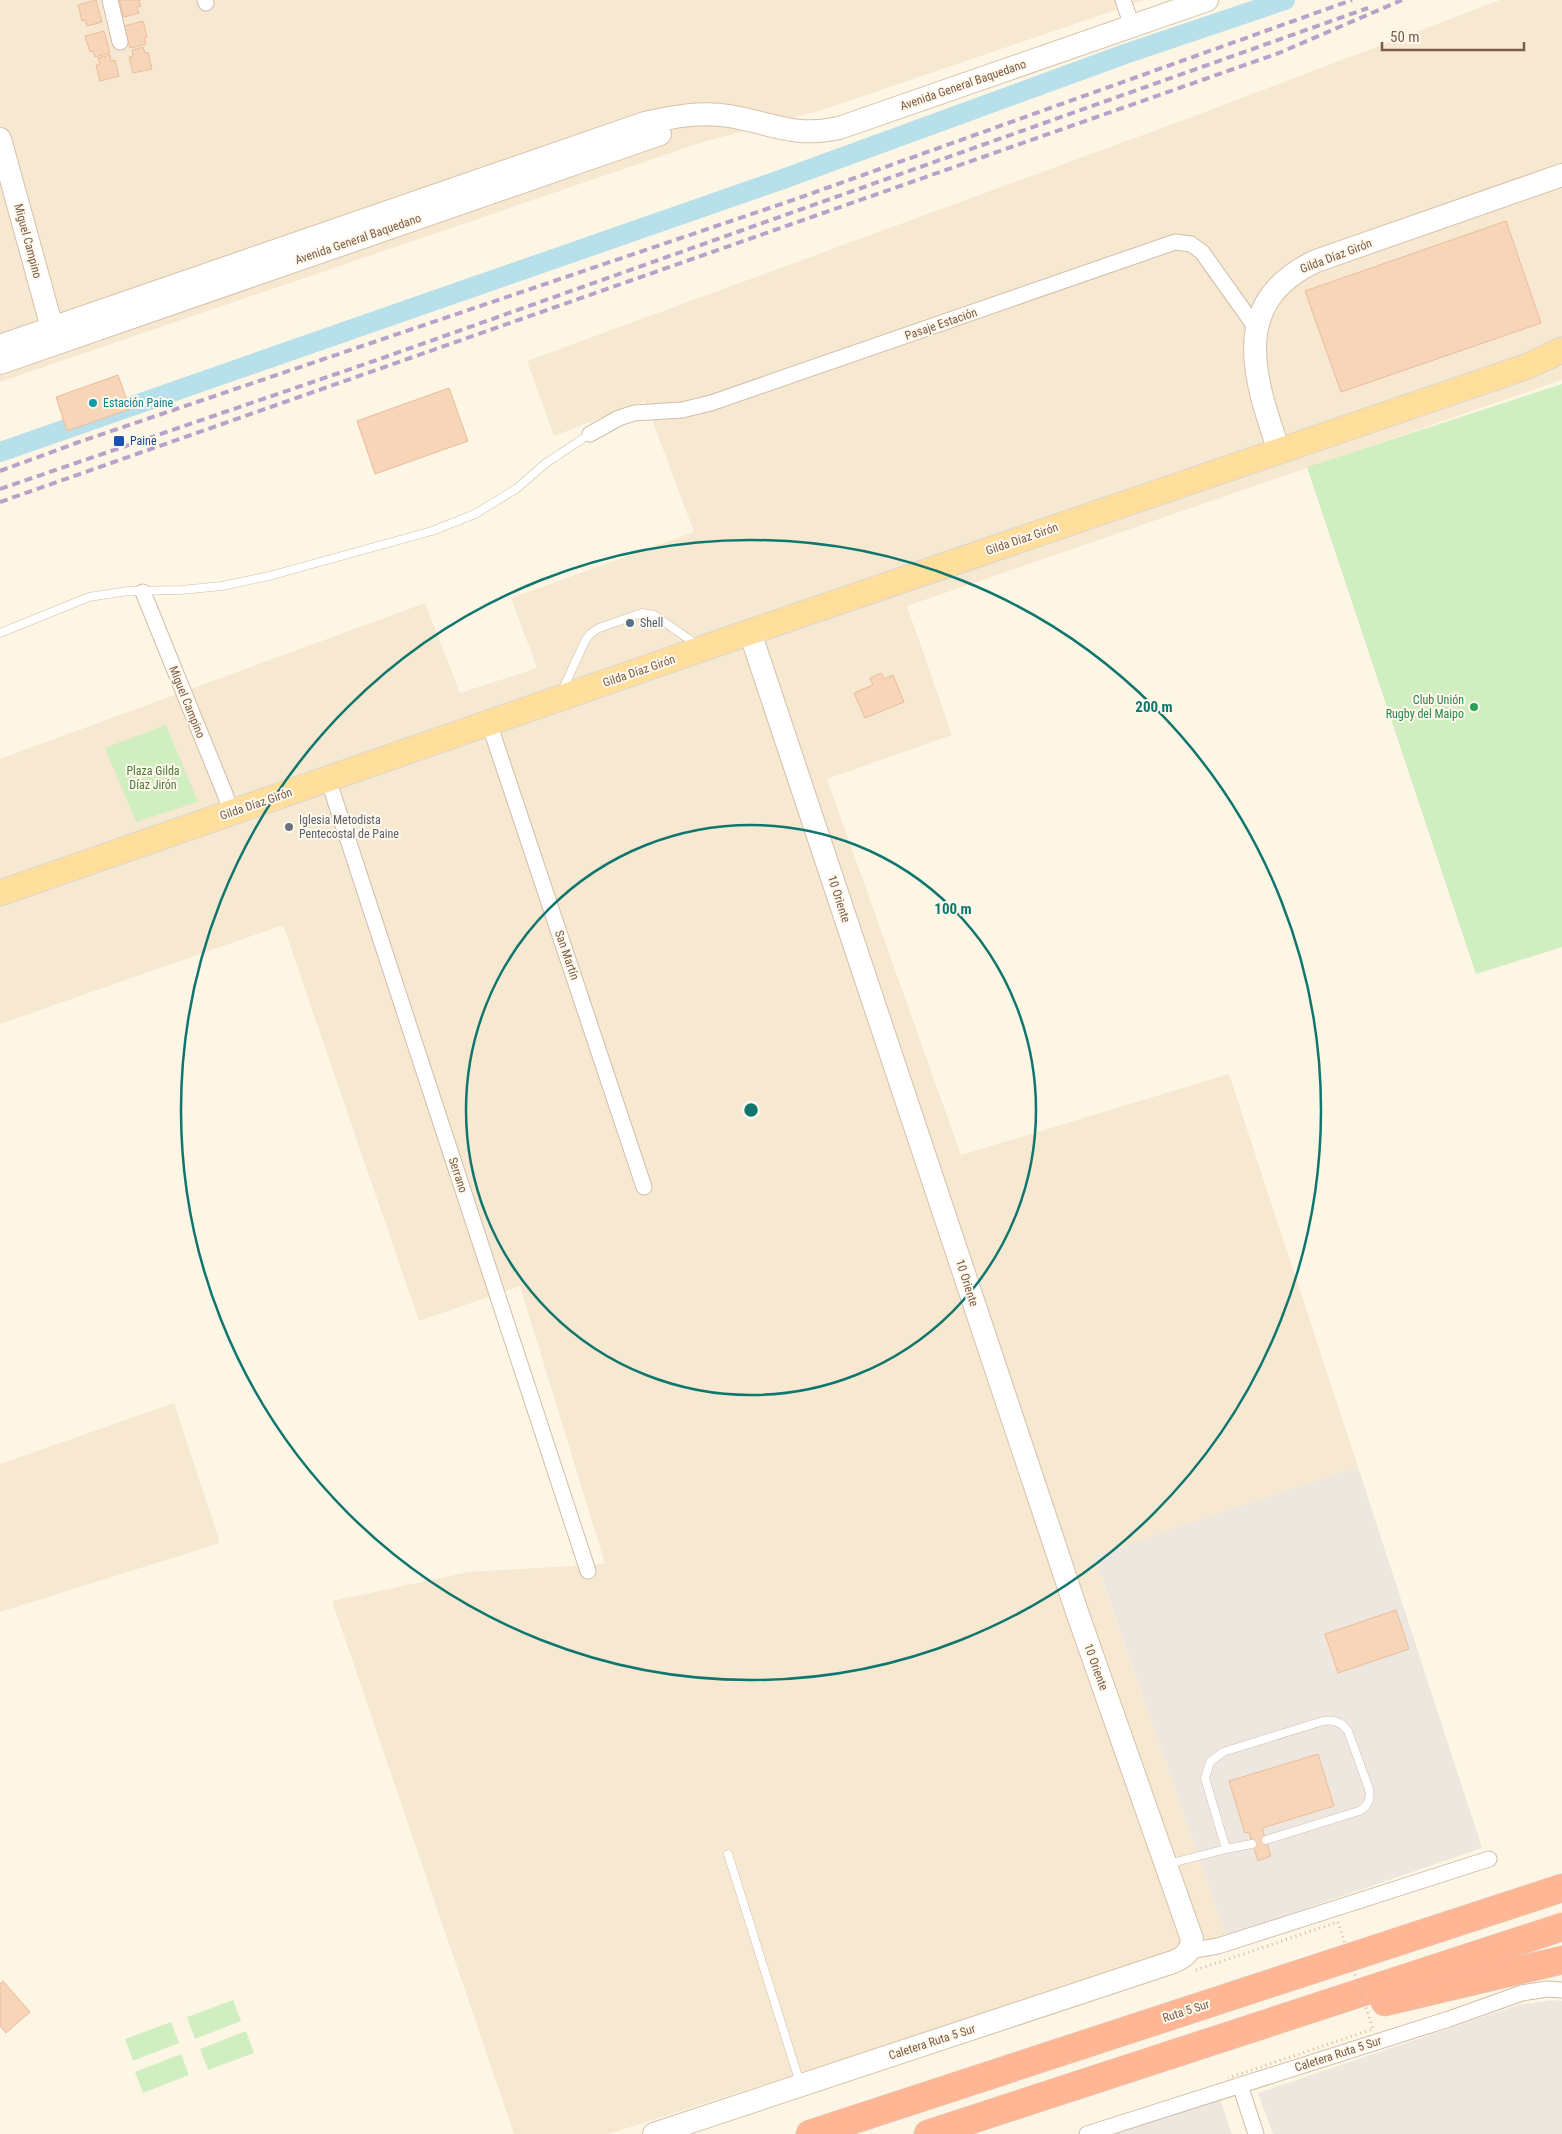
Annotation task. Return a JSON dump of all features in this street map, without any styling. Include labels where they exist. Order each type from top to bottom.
[{"type":"highway","name":"Ruta 5 Sur","points":[[810,2134],[1562,1888]]},
{"type":"highway","points":[[928,2134],[1562,1927]]},
{"type":"highway","points":[[1220,2039],[1562,1960]]},
{"type":"main road","name":"Gilda Díaz Girón","points":[[0,893],[702,648],[1528,366],[1562,350]]},
{"type":"main road","name":"Gilda Díaz Girón","points":[[1528,366],[1562,365]]},
{"type":"street","points":[[110,0],[120,42]]},
{"type":"street","points":[[1123,0],[1132,26]]},
{"type":"street","name":"Avenida General Baquedano","points":[[0,363],[54,336],[715,114],[796,132],[825,131],[839,128],[1207,0]]},
{"type":"street","name":"Miguel Campino","points":[[0,139],[54,336]]},
{"type":"street","name":"Gilda Díaz Girón","points":[[1279,451],[1256,377],[1254,347],[1256,328],[1263,308],[1275,290],[1284,281],[1304,266],[1562,175]]},
{"type":"street","name":"Pasaje Estación","points":[[590,434],[619,418],[634,413],[682,410],[711,403],[1175,242],[1191,244],[1202,252],[1256,328]]},
{"type":"street","name":"Avenida General Baquedano","points":[[0,346],[54,336]]},
{"type":"street","name":"Miguel Campino","points":[[143,592],[231,812]]},
{"type":"street","name":"10 Oriente","points":[[750,632],[1077,1612],[1166,1865],[1192,1951]]},
{"type":"street","name":"San Martín","points":[[489,723],[644,1187]]},
{"type":"street","name":"Serrano","points":[[328,779],[588,1571]]},
{"type":"street","points":[[1192,1951],[1218,1946],[1490,1859]]},
{"type":"street","name":"Caletera Ruta 5 Sur","points":[[654,2134],[1173,1962],[1192,1951]]},
{"type":"street","name":"Caletera Ruta 5 Sur","points":[[1087,2134],[1234,2082],[1522,1993],[1548,1989],[1562,1990]]},
{"type":"street","points":[[1234,2082],[1256,2134]]},
{"type":"lane","points":[[0,633],[89,597],[128,591],[143,592],[222,586],[259,578],[432,531],[475,514],[516,488],[546,463],[590,434]]},
{"type":"lane","points":[[559,698],[584,641],[590,634],[599,628],[636,615],[642,613],[654,615],[702,648]]},
{"type":"lane","points":[[1226,1849],[1204,1778],[1210,1762],[1223,1752],[1323,1721],[1330,1720],[1342,1724],[1348,1732],[1369,1789],[1370,1796],[1367,1806],[1360,1811],[1266,1840]]},
{"type":"lane","points":[[1166,1865],[1252,1844]]},
{"type":"lane","points":[[728,1854],[800,2085]]},
{"type":"path","points":[[1192,1951],[1338,1922],[1373,2029],[1234,2082]]},
{"type":"shaded area","points":[[0,0],[1145,0],[822,110],[703,142],[0,382]]},
{"type":"shaded area","points":[[1500,0],[1562,0],[1562,380],[907,606],[952,735],[827,779],[961,1155],[1229,1074],[1358,1467],[1094,1557],[1226,1936],[609,2134],[514,2134],[332,1601],[469,1572],[605,1564],[520,1286],[419,1321],[283,925],[0,1024],[0,759],[425,603],[460,693],[537,668],[511,598],[694,532],[645,401],[554,436],[527,361],[1181,121]]},
{"type":"shaded area","points":[[174,1403],[220,1543],[0,1612],[0,1464]]},
{"type":"shaded area","points":[[1358,1467],[1482,1848],[1226,1936],[1094,1556]]},
{"type":"shaded area","points":[[1553,2000],[1562,2001],[1562,2134],[1273,2134],[1258,2093],[1518,2005]]},
{"type":"shaded area","points":[[1220,2099],[1232,2134],[1114,2134]]},
{"type":"green space","name":"Club Unión Rugby del Maipo","points":[[1562,384],[1562,947],[1476,974],[1307,467]]},
{"type":"green space","name":"Plaza Gilda Díaz Jirón","points":[[166,725],[198,802],[136,822],[105,748]]},
{"type":"green space","points":[[233,2000],[241,2021],[195,2039],[187,2017]]},
{"type":"green space","points":[[171,2022],[179,2043],[133,2061],[125,2039]]},
{"type":"green space","points":[[246,2031],[254,2053],[208,2070],[200,2049]]},
{"type":"green space","points":[[181,2054],[189,2075],[143,2093],[135,2072]]},
{"type":"building","points":[[96,0],[102,22],[87,26],[85,20],[82,21],[78,5]]},
{"type":"building","points":[[119,0],[139,0],[141,6],[137,7],[139,13],[124,17]]},
{"type":"building","points":[[143,21],[147,37],[144,38],[146,44],[130,48],[124,26]]},
{"type":"building","points":[[104,31],[110,53],[95,57],[93,51],[90,52],[85,36]]},
{"type":"building","points":[[143,47],[145,53],[148,52],[152,69],[133,73],[129,57],[133,56],[132,50]]},
{"type":"building","points":[[110,55],[111,61],[115,60],[119,76],[100,81],[96,65],[100,64],[98,58]]},
{"type":"building","points":[[1506,221],[1541,323],[1341,392],[1305,291]]},
{"type":"building","name":"Estación Paine","points":[[118,375],[130,409],[67,431],[56,397]]},
{"type":"building","points":[[449,388],[468,441],[375,474],[357,421]]},
{"type":"building","points":[[881,673],[884,679],[893,675],[904,702],[865,718],[854,693],[873,685],[870,678]]},
{"type":"building","points":[[1396,1610],[1409,1649],[1338,1673],[1325,1634]]},
{"type":"building","points":[[1318,1754],[1334,1806],[1262,1828],[1271,1856],[1258,1861],[1249,1832],[1245,1833],[1229,1781]]},
{"type":"building","points":[[3,1981],[30,2012],[6,2033],[0,2026],[0,1984]]},
{"type":"waterway","points":[[0,452],[783,179],[1125,54],[1285,0]]},
{"type":"railway","points":[[0,471],[76,443],[796,199],[1352,0]]},
{"type":"railway","points":[[0,502],[1279,53],[1402,0]]},
{"type":"railway","points":[[0,489],[374,361],[1368,8]]},
{"type":"place","name":"Estación Paine","points":[[93,403]]},
{"type":"place","name":"Paine","points":[[119,441]]},
{"type":"place","name":"Shell","points":[[630,623]]},
{"type":"place","name":"Club Unión Rugby del Maipo","points":[[1474,707]]},
{"type":"place","name":"Iglesia Metodista Pentecostal de Paine","points":[[289,827]]}]
